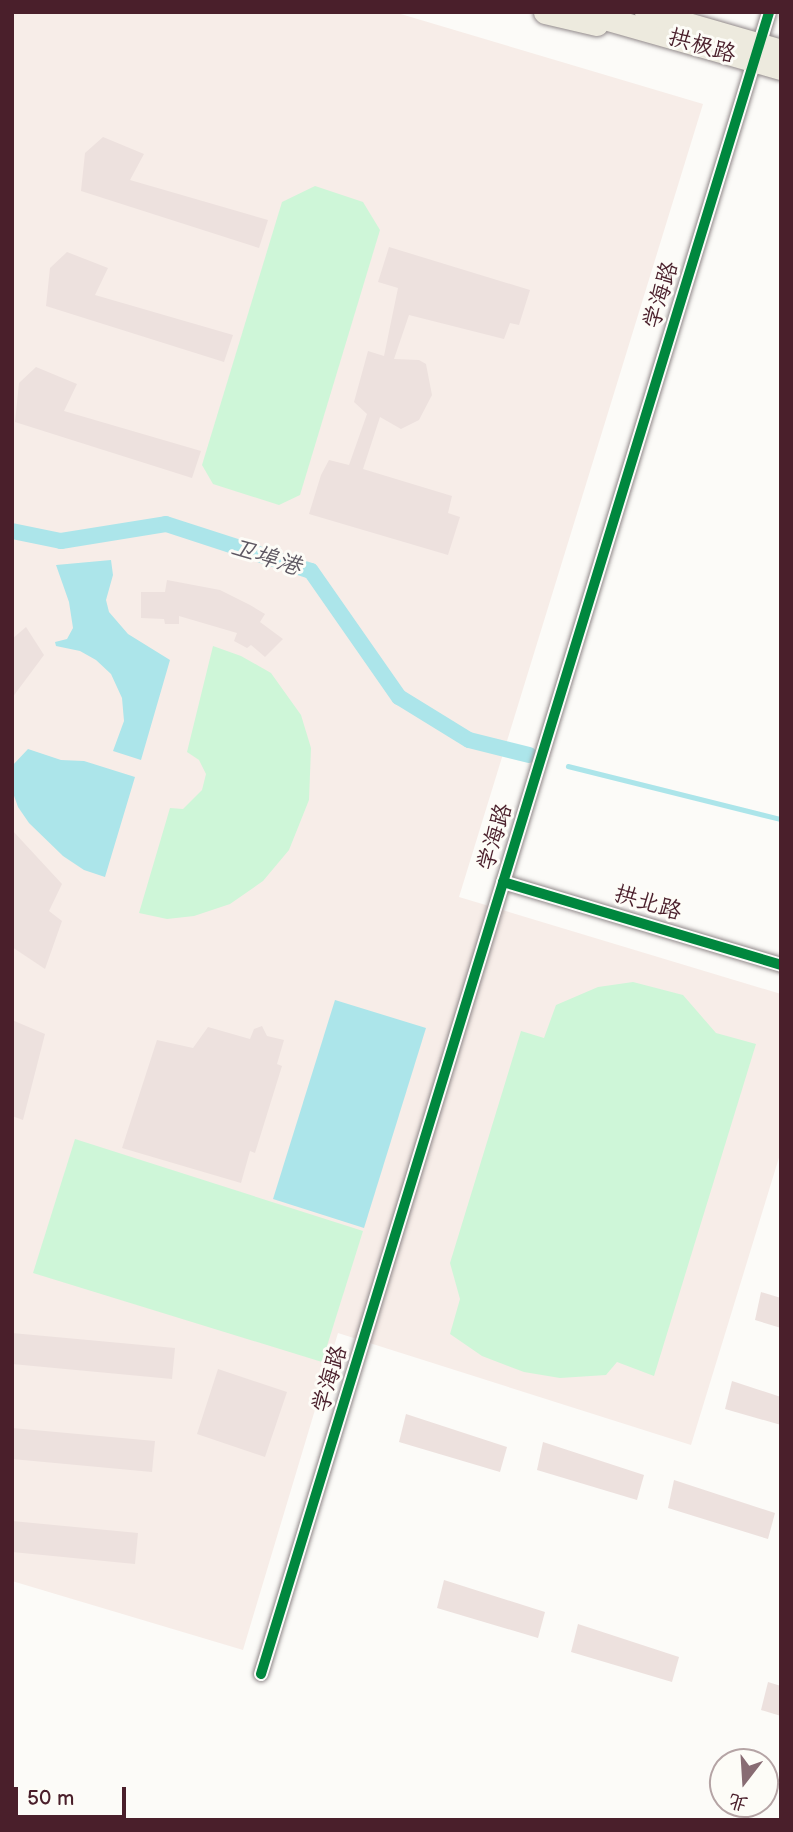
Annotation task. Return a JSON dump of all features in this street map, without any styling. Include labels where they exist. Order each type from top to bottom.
[{"type":"main road","points":[[545,12],[716,41]]},
{"type":"main road","name":"拱极路","points":[[583,12],[765,52],[781,68]]},
{"type":"main road","name":"拱极路","points":[[646,12],[716,41]]},
{"type":"main road","points":[[668,12],[716,41]]},
{"type":"street","name":"学海路","points":[[261,1674],[503,882],[765,52],[769,12]]},
{"type":"street","name":"拱北路","points":[[503,882],[781,965]]},
{"type":"shaded area","points":[[12,12],[394,12],[703,104],[459,897],[781,994],[781,1151],[691,1445],[338,1333],[243,1650],[12,1581]]},
{"type":"green space","points":[[315,186],[363,202],[380,230],[300,495],[279,505],[213,484],[202,465],[282,202]]},
{"type":"green space","points":[[213,646],[241,656],[271,673],[301,715],[311,748],[309,800],[289,850],[263,881],[230,904],[194,916],[167,919],[139,913],[170,808],[183,809],[202,790],[206,774],[199,760],[187,752]]},
{"type":"green space","points":[[633,982],[683,995],[716,1033],[756,1044],[654,1376],[617,1362],[606,1375],[560,1378],[524,1372],[482,1356],[450,1334],[460,1299],[450,1263],[521,1031],[544,1038],[556,1005],[598,987]]},
{"type":"green space","points":[[75,1139],[363,1231],[322,1362],[33,1273]]},
{"type":"water","points":[[111,560],[113,575],[106,600],[109,612],[128,634],[170,660],[141,760],[113,751],[124,721],[122,698],[111,674],[96,660],[80,651],[56,646],[55,642],[67,639],[73,628],[69,602],[56,565]]},
{"type":"water","points":[[28,749],[61,760],[84,761],[135,777],[105,877],[84,870],[63,856],[29,823],[18,807],[12,790],[12,766]]},
{"type":"water","points":[[335,1000],[426,1028],[364,1228],[273,1199]]},
{"type":"building","points":[[103,137],[144,154],[130,180],[268,220],[259,248],[81,191],[85,153]]},
{"type":"building","points":[[389,247],[530,290],[519,325],[510,323],[504,339],[409,315],[394,359],[419,360],[426,364],[432,395],[419,420],[401,429],[380,417],[363,469],[452,496],[448,513],[460,517],[448,555],[309,514],[321,475],[329,460],[349,465],[367,414],[354,402],[368,351],[384,356],[398,288],[378,282]]},
{"type":"building","points":[[67,252],[108,268],[95,295],[233,335],[224,362],[46,306],[50,268]]},
{"type":"building","points":[[36,367],[77,384],[64,411],[201,451],[192,478],[15,422],[19,383]]},
{"type":"building","points":[[167,580],[220,590],[250,605],[265,614],[260,622],[283,639],[265,657],[251,645],[247,648],[234,641],[237,633],[179,616],[179,624],[165,624],[164,619],[141,618],[141,592],[165,592]]},
{"type":"building","points":[[26,627],[44,655],[12,698],[12,639]]},
{"type":"building","points":[[12,830],[62,884],[49,911],[62,921],[45,969],[12,947]]},
{"type":"building","points":[[12,1020],[45,1034],[23,1120],[12,1116]]},
{"type":"building","points":[[262,1026],[267,1036],[284,1040],[277,1064],[282,1066],[255,1153],[250,1151],[241,1183],[122,1148],[157,1040],[193,1048],[208,1027],[250,1039],[254,1029]]},
{"type":"building","points":[[761,1292],[781,1298],[781,1328],[755,1320]]},
{"type":"building","points":[[12,1333],[175,1348],[172,1379],[12,1364]]},
{"type":"building","points":[[218,1369],[287,1392],[265,1457],[197,1434]]},
{"type":"building","points":[[732,1381],[781,1397],[781,1425],[725,1409]]},
{"type":"building","points":[[406,1414],[507,1447],[500,1472],[399,1442]]},
{"type":"building","points":[[12,1428],[155,1441],[152,1472],[12,1459]]},
{"type":"building","points":[[543,1442],[644,1475],[637,1500],[537,1470]]},
{"type":"building","points":[[674,1480],[775,1513],[768,1539],[668,1508]]},
{"type":"building","points":[[12,1521],[138,1533],[135,1564],[12,1552]]},
{"type":"building","points":[[444,1580],[545,1612],[538,1638],[437,1608]]},
{"type":"building","points":[[578,1624],[679,1657],[672,1682],[571,1652]]},
{"type":"building","points":[[768,1682],[781,1686],[781,1716],[761,1710]]},
{"type":"waterway","name":"卫埠港","points":[[12,531],[61,541],[166,524],[311,571],[399,697],[469,740],[529,755]]},
{"type":"waterway","name":"卫埠港","points":[[568,766],[781,819]]},
{"type":"cycle path","points":[[261,1674],[769,12]]},
{"type":"cycle path","points":[[503,882],[781,965]]}]
